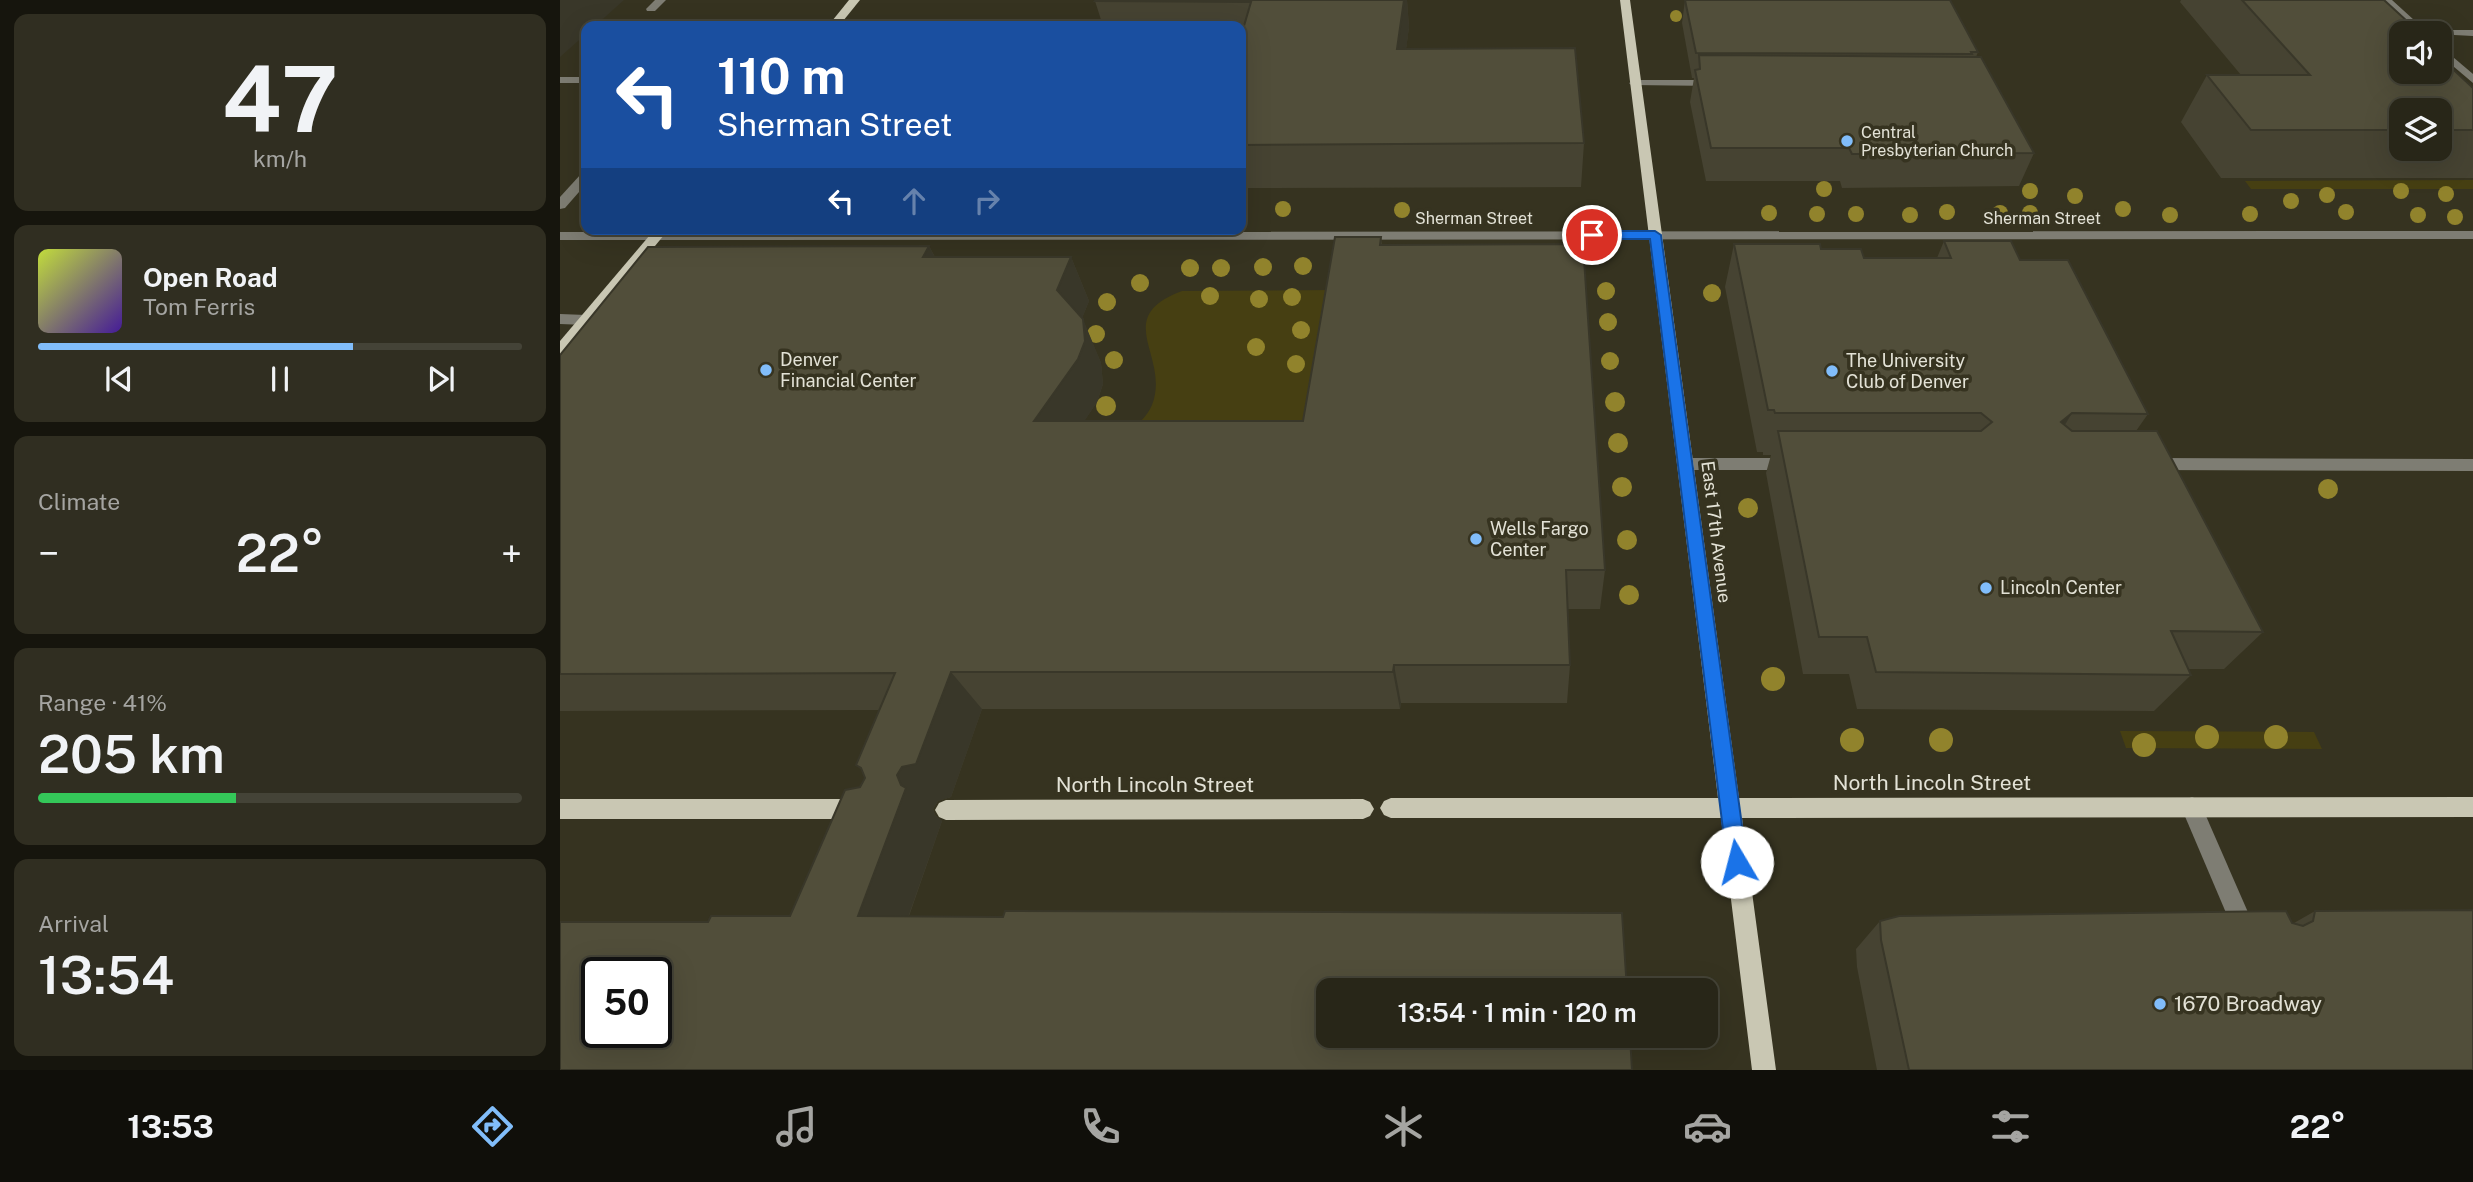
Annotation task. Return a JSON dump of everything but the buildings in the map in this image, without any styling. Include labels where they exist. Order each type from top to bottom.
[{"type":"main road","points":[[837,21],[855,0]]},
{"type":"main road","name":"East 17th Avenue","points":[[1625,0],[1764,1070]]},
{"type":"main road","points":[[560,351],[657,235]]},
{"type":"main road","name":"North Lincoln Street","points":[[1391,808],[2473,807]]},
{"type":"main road","points":[[560,809],[876,810]]},
{"type":"main road","name":"North Lincoln Street","points":[[946,810],[1363,809]]},
{"type":"street","points":[[651,9],[661,0]]},
{"type":"street","points":[[2386,0],[2409,21]]},
{"type":"street","points":[[2452,33],[2473,33]]},
{"type":"street","points":[[2452,61],[2473,80]]},
{"type":"street","points":[[560,80],[581,80]]},
{"type":"street","points":[[1635,83],[1724,83]]},
{"type":"street","points":[[560,205],[581,182]]},
{"type":"street","name":"Sherman Street","points":[[1246,233],[2473,235]]},
{"type":"street","name":"Sherman Street","points":[[560,236],[593,235]]},
{"type":"street","points":[[560,319],[586,320]]},
{"type":"street","points":[[1685,464],[1806,464]]},
{"type":"street","points":[[2130,464],[2473,465]]},
{"type":"street","points":[[2192,807],[2250,940]]},
{"type":"shaded area","points":[[2473,180],[2473,189],[2251,189],[2245,181]]},
{"type":"shaded area","points":[[1335,290],[1308,461],[1127,433],[1145,417],[1152,405],[1156,387],[1155,370],[1146,326],[1150,313],[1161,302],[1182,291]]},
{"type":"shaded area","points":[[2120,731],[2314,732],[2322,749],[2126,748]]},
{"type":"place","name":"Central Presbyterian Church","points":[[1847,141]]},
{"type":"place","name":"Denver Financial Center","points":[[766,370]]},
{"type":"place","name":"The University Club of Denver","points":[[1832,371]]},
{"type":"place","name":"Wells Fargo Center","points":[[1476,539]]},
{"type":"place","name":"Lincoln Center","points":[[1986,588]]},
{"type":"place","name":"1670 Broadway","points":[[2160,1004]]},
{"type":"route","points":[[1592,235],[1655,235],[1737,862]]}]
